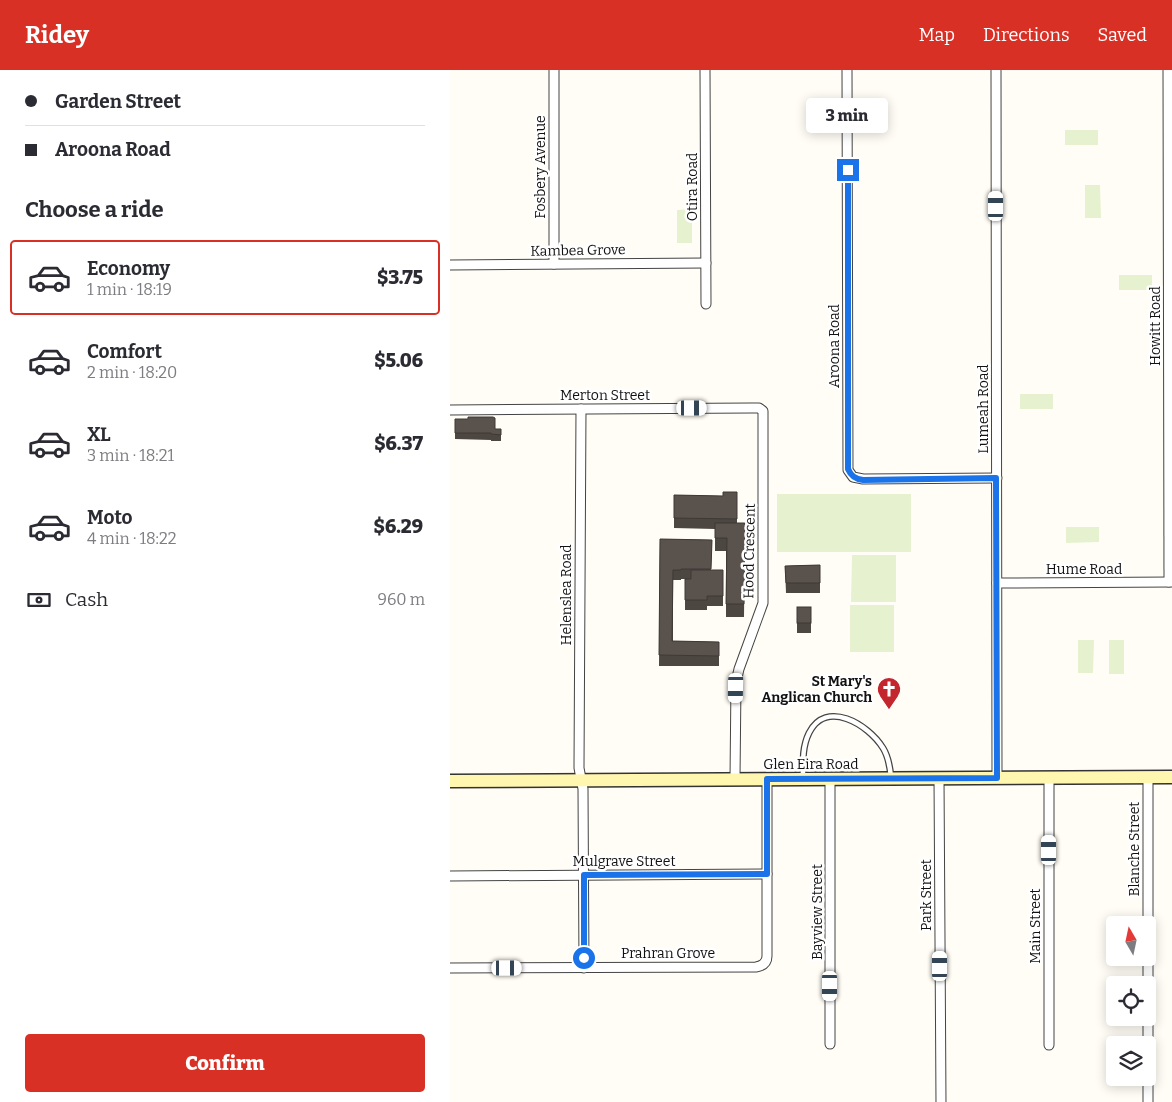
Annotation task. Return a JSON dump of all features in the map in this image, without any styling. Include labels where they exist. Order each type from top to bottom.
[{"type":"main road","name":"Glen Eira Road","points":[[450,781],[1172,777]]},
{"type":"street","name":"Fosbery Avenue","points":[[554,70],[554,264]]},
{"type":"street","name":"Otira Road","points":[[705,70],[706,304]]},
{"type":"street","name":"Aroona Road","points":[[847,70],[848,470],[853,477],[863,480],[996,478]]},
{"type":"street","name":"Lumeah Road","points":[[996,70],[997,778]]},
{"type":"street","name":"Howitt Road","points":[[1168,70],[1171,582]]},
{"type":"street","name":"Kambea Grove","points":[[450,265],[706,263]]},
{"type":"street","name":"Helenslea Road","points":[[581,409],[579,771],[583,788],[584,968]]},
{"type":"street","name":"Merton Street","points":[[450,410],[761,409]]},
{"type":"street","name":"Hood Crescent","points":[[735,779],[736,682],[763,603],[764,417],[761,409]]},
{"type":"street","name":"Hume Road","points":[[997,583],[1171,582]]},
{"type":"street","name":"Blanche Street","points":[[1148,777],[1148,1102]]},
{"type":"street","name":"Park Street","points":[[939,778],[941,1102]]},
{"type":"street","name":"Main Street","points":[[1049,778],[1049,1045]]},
{"type":"street","points":[[767,779],[767,874]]},
{"type":"street","name":"Bayview Street","points":[[830,779],[830,1044]]},
{"type":"street","name":"Mulgrave Street","points":[[450,876],[767,874]]},
{"type":"street","name":"Prahran Grove","points":[[450,968],[756,967],[764,964],[767,956],[767,874]]},
{"type":"lane","points":[[803,779],[804,750],[809,733],[817,722],[834,716],[849,718],[866,729],[879,742],[887,756],[892,778]]},
{"type":"green space","points":[[1065,130],[1098,130],[1098,145],[1065,145]]},
{"type":"green space","points":[[1085,185],[1100,185],[1101,218],[1085,218]]},
{"type":"green space","points":[[692,209],[692,243],[677,243],[677,210]]},
{"type":"green space","points":[[1119,275],[1152,275],[1152,290],[1119,290]]},
{"type":"green space","points":[[1020,394],[1053,394],[1053,409],[1020,409]]},
{"type":"green space","points":[[777,494],[911,494],[911,552],[777,552]]},
{"type":"green space","points":[[1066,527],[1099,527],[1099,542],[1066,543]]},
{"type":"green space","points":[[852,555],[896,555],[896,602],[851,602]]},
{"type":"green space","points":[[850,605],[894,605],[894,652],[850,652]]},
{"type":"green space","points":[[1078,640],[1094,640],[1093,673],[1078,673]]},
{"type":"green space","points":[[1109,640],[1124,640],[1124,674],[1109,674]]},
{"type":"building","points":[[468,417],[495,418],[495,429],[501,429],[501,435],[491,433],[455,433],[455,419],[468,419]]},
{"type":"building","points":[[723,492],[737,492],[737,519],[674,518],[674,495],[723,496]]},
{"type":"building","points":[[715,523],[745,523],[744,604],[726,604],[727,538],[715,538]]},
{"type":"building","points":[[660,539],[712,540],[711,569],[673,570],[672,641],[719,642],[719,656],[659,655]]},
{"type":"building","points":[[820,565],[820,583],[786,583],[785,566]]},
{"type":"building","points":[[691,570],[723,570],[723,596],[707,596],[707,600],[685,600],[685,579],[691,579]]},
{"type":"building","points":[[797,607],[811,607],[811,623],[797,623]]},
{"type":"place","name":"St Mary's Anglican Church","points":[[889,710]]},
{"type":"route","points":[[584,958],[584,875],[767,874],[767,779],[997,778],[996,478],[863,480],[854,478],[848,469],[848,170]]}]
